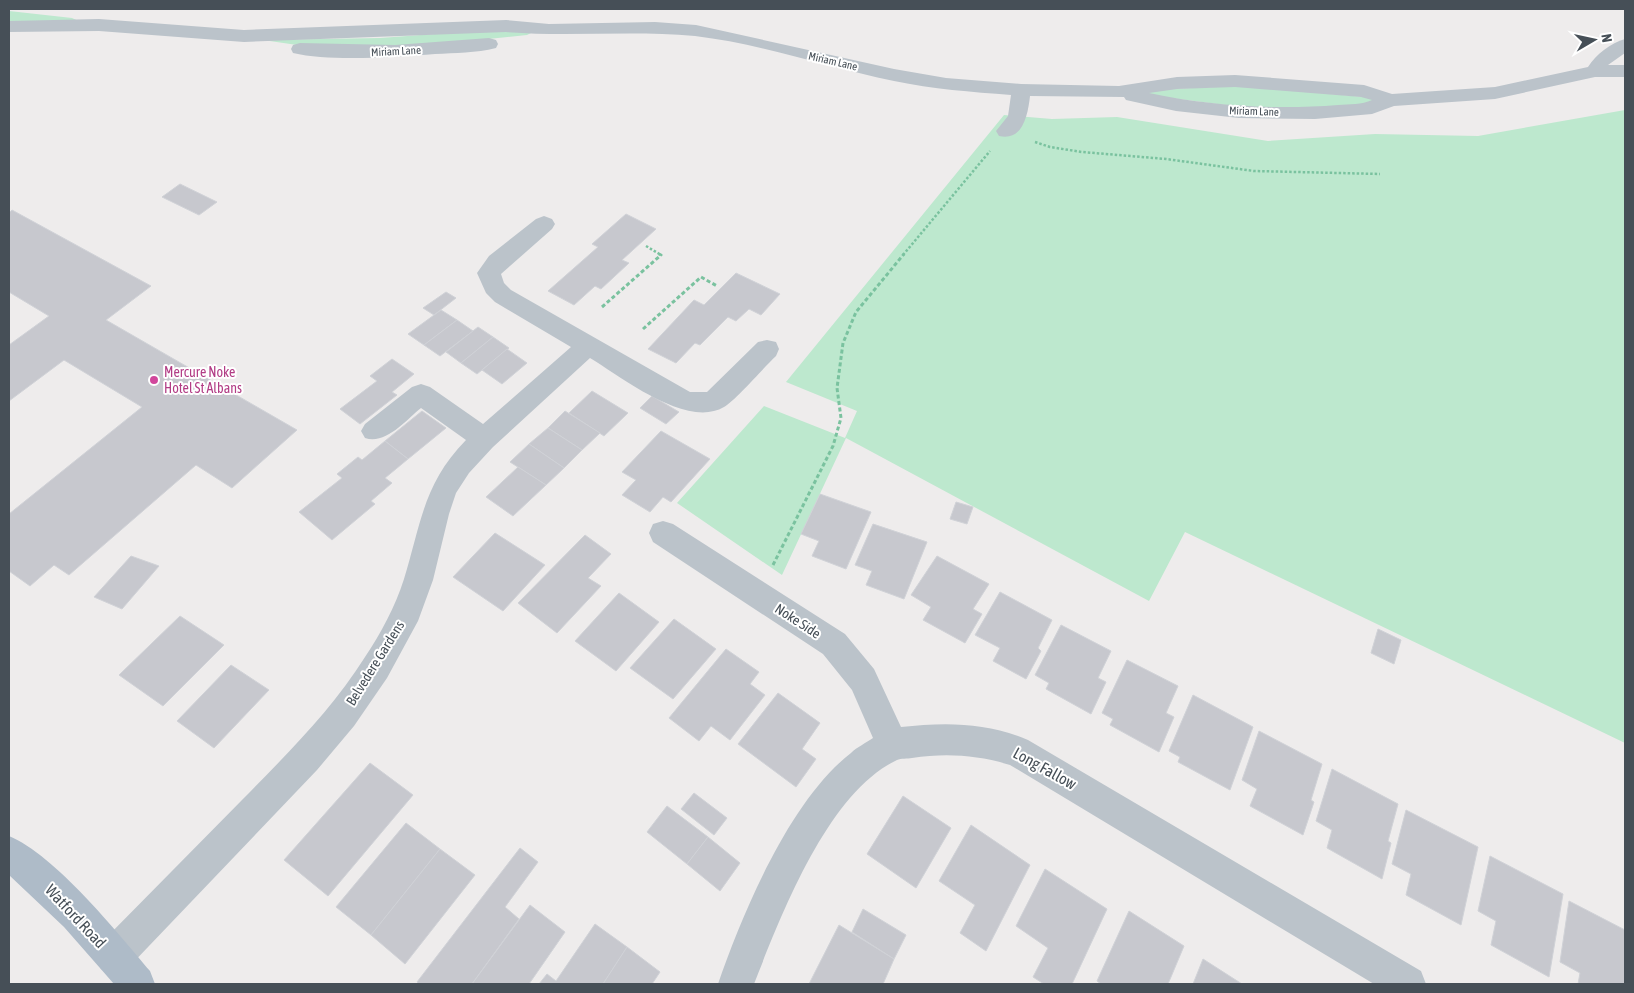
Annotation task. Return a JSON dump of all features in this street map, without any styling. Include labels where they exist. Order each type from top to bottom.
[{"type":"main road","name":"Watford Road","points":[[9,853],[38,875],[114,956],[137,984]]},
{"type":"street","name":"Miriam Lane","points":[[9,9],[74,16],[99,24]]},
{"type":"street","name":"Miriam Lane","points":[[9,28],[99,24],[244,36],[288,48],[348,53],[414,51],[501,43],[532,37],[549,30],[655,28],[696,31],[735,38],[894,75],[946,84],[1021,90],[1118,92],[1177,83],[1234,81],[1364,91],[1390,100]]},
{"type":"street","points":[[1595,71],[1601,61],[1625,45]]},
{"type":"street","name":"Miriam Lane","points":[[1118,92],[1176,105],[1239,112],[1315,113],[1372,108],[1390,100],[1495,93],[1595,71],[1625,71]]},
{"type":"street","points":[[1006,131],[1018,117],[1021,90]]},
{"type":"street","points":[[544,224],[497,262],[489,274],[494,286],[503,296],[651,383],[684,401],[702,404],[716,400],[768,349]]},
{"type":"street","name":"Belvedere Gardens","points":[[114,956],[306,760],[344,715],[376,668],[403,621],[418,580],[434,514],[444,489],[459,465],[484,439],[589,345]]},
{"type":"street","points":[[374,432],[421,394],[484,439]]},
{"type":"street","name":"Noke Side","points":[[663,533],[834,644],[853,662],[869,686],[892,746]]},
{"type":"street","name":"Long Fallow","points":[[736,984],[776,886],[826,802],[856,767],[892,746],[936,737],[988,742],[1017,751],[1408,984]]},
{"type":"path","points":[[758,595],[833,446],[840,418],[837,388],[843,343],[856,312],[1006,131],[1050,147],[1082,152],[1166,159],[1254,171],[1380,174]]},
{"type":"path","points":[[602,306],[661,255],[646,246]]},
{"type":"path","points":[[643,329],[701,277],[717,286]]},
{"type":"green space","points":[[9,11],[72,18],[85,24],[9,23]]},
{"type":"green space","points":[[489,30],[533,32],[527,35],[391,49],[297,45],[263,40],[380,38]]},
{"type":"green space","points":[[1238,86],[1376,98],[1371,103],[1318,109],[1233,106],[1148,95],[1147,90]]},
{"type":"green space","points":[[1625,110],[1625,743],[1185,532],[1149,601],[846,438],[782,575],[677,503],[764,406],[845,438],[857,411],[786,382],[1004,115],[1052,119],[1117,117],[1268,141],[1375,134],[1478,136]]},
{"type":"building","points":[[180,184],[217,202],[199,215],[162,197]]},
{"type":"building","name":"Mercure Noke Hotel St Albans","points":[[12,210],[151,286],[106,320],[297,430],[232,488],[196,465],[69,575],[54,565],[30,586],[9,571],[9,514],[142,407],[64,360],[9,401],[9,345],[49,316],[9,292],[9,213]]},
{"type":"building","points":[[626,214],[656,229],[622,260],[629,263],[601,289],[595,286],[574,305],[548,291],[598,247],[592,244]]},
{"type":"building","points":[[736,273],[780,294],[761,315],[749,309],[736,321],[728,317],[700,345],[695,343],[676,363],[648,349],[694,300],[704,305]]},
{"type":"building","points":[[446,292],[456,298],[434,315],[423,308]]},
{"type":"building","points":[[441,310],[457,320],[424,345],[408,334]]},
{"type":"building","points":[[457,320],[473,331],[440,356],[424,345]]},
{"type":"building","points":[[478,327],[493,337],[461,363],[446,352]]},
{"type":"building","points":[[493,337],[509,348],[477,374],[461,363]]},
{"type":"building","points":[[507,349],[527,363],[502,384],[482,370]]},
{"type":"building","points":[[392,359],[414,374],[392,392],[397,395],[360,424],[340,409],[377,381],[370,376]]},
{"type":"building","points":[[592,391],[628,413],[604,436],[569,413]]},
{"type":"building","points":[[652,396],[679,412],[666,424],[640,408]]},
{"type":"building","points":[[422,411],[446,428],[408,459],[385,441]]},
{"type":"building","points":[[565,411],[600,433],[582,450],[548,428]]},
{"type":"building","points":[[548,428],[582,450],[564,468],[529,444]]},
{"type":"building","points":[[661,431],[710,459],[671,502],[663,497],[650,512],[622,495],[636,480],[622,472]]},
{"type":"building","points":[[385,441],[408,459],[385,478],[392,483],[371,501],[375,504],[332,540],[299,512],[342,478],[337,474],[358,457],[362,460]]},
{"type":"building","points":[[529,444],[564,468],[546,485],[510,462]]},
{"type":"building","points":[[518,467],[546,485],[513,516],[486,497]]},
{"type":"building","points":[[820,494],[871,512],[846,569],[812,556],[819,541],[801,534]]},
{"type":"building","points":[[956,502],[973,507],[967,524],[950,519]]},
{"type":"building","points":[[873,524],[927,542],[904,599],[866,585],[872,571],[855,565]]},
{"type":"building","points":[[495,533],[545,565],[503,611],[453,577]]},
{"type":"building","points":[[585,535],[611,554],[588,578],[601,586],[557,633],[518,603]]},
{"type":"building","points":[[131,556],[159,566],[122,609],[94,597]]},
{"type":"building","points":[[937,556],[989,584],[973,609],[982,614],[965,643],[923,620],[931,607],[911,595]]},
{"type":"building","points":[[1000,592],[1052,620],[1038,648],[1041,651],[1026,679],[993,661],[1000,648],[975,635]]},
{"type":"building","points":[[619,593],[659,622],[616,671],[575,641]]},
{"type":"building","points":[[180,616],[224,645],[163,706],[119,675]]},
{"type":"building","points":[[674,619],[716,649],[673,699],[630,668]]},
{"type":"building","points":[[1061,625],[1111,651],[1098,678],[1106,682],[1091,714],[1046,689],[1049,683],[1035,675]]},
{"type":"building","points":[[1378,629],[1401,640],[1394,664],[1371,653]]},
{"type":"building","points":[[726,649],[759,672],[750,684],[765,695],[730,740],[711,726],[699,741],[669,718]]},
{"type":"building","points":[[1127,660],[1178,686],[1166,713],[1174,717],[1159,752],[1110,725],[1113,719],[1102,713]]},
{"type":"building","points":[[231,665],[269,690],[214,748],[177,721]]},
{"type":"building","points":[[778,693],[820,723],[802,749],[816,759],[796,787],[738,744]]},
{"type":"building","points":[[1193,695],[1253,727],[1230,790],[1178,762],[1180,757],[1169,751]]},
{"type":"building","points":[[1259,731],[1322,764],[1311,800],[1314,802],[1303,835],[1250,806],[1257,789],[1242,780]]},
{"type":"building","points":[[370,763],[413,795],[328,896],[284,860]]},
{"type":"building","points":[[1332,769],[1398,804],[1388,841],[1391,843],[1382,879],[1327,848],[1332,830],[1316,821]]},
{"type":"building","points":[[694,793],[727,818],[714,835],[681,809]]},
{"type":"building","points":[[903,796],[951,828],[916,888],[867,854]]},
{"type":"building","points":[[667,806],[708,837],[687,864],[647,832]]},
{"type":"building","points":[[1406,810],[1478,847],[1461,925],[1406,895],[1411,874],[1392,864]]},
{"type":"building","points":[[406,823],[440,849],[371,935],[336,907]]},
{"type":"building","points":[[971,825],[1030,865],[986,951],[960,933],[975,905],[939,881]]},
{"type":"building","points":[[708,837],[740,863],[720,891],[687,864]]},
{"type":"building","points":[[520,848],[538,862],[505,907],[519,919],[472,984],[419,984],[417,982]]},
{"type":"building","points":[[440,849],[475,875],[405,964],[371,935]]},
{"type":"building","points":[[1490,856],[1563,894],[1549,977],[1491,945],[1496,921],[1478,911]]},
{"type":"building","points":[[1045,869],[1107,909],[1072,984],[1044,984],[1033,977],[1048,948],[1016,926]]},
{"type":"building","points":[[1569,901],[1625,930],[1625,984],[1578,984],[1580,973],[1560,962]]},
{"type":"building","points":[[530,905],[565,932],[529,984],[472,984]]},
{"type":"building","points":[[863,909],[906,935],[894,959],[852,932]]},
{"type":"building","points":[[1129,911],[1184,946],[1168,984],[1101,984],[1097,981]]},
{"type":"building","points":[[595,924],[627,947],[603,984],[539,984],[547,974],[556,981]]},
{"type":"building","points":[[839,925],[894,959],[883,984],[809,984]]},
{"type":"building","points":[[627,947],[660,972],[652,984],[603,984]]},
{"type":"building","points":[[1203,959],[1242,984],[1193,984]]},
{"type":"place","name":"Mercure Noke Hotel St Albans","points":[[154,380]]}]
